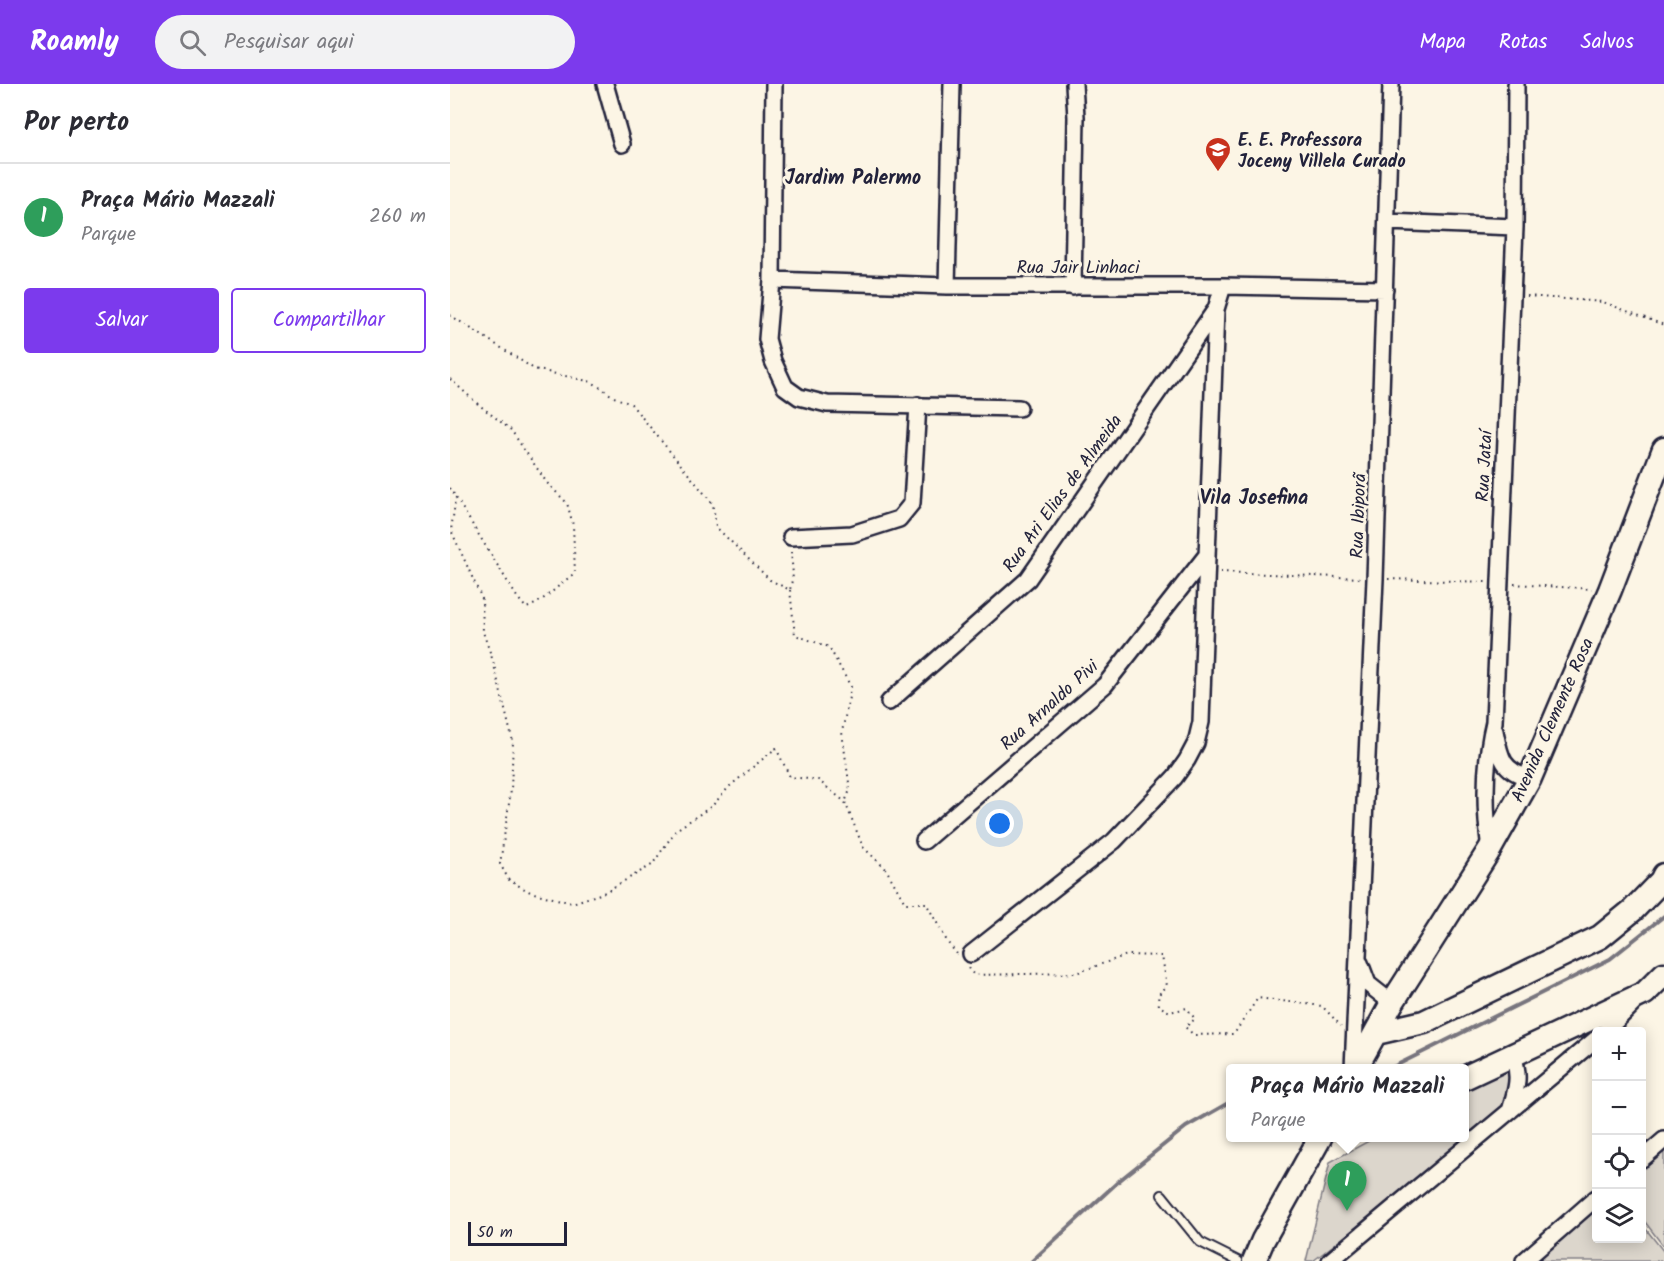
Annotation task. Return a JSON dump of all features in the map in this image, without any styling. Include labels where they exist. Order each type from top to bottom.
[{"type":"main road","name":"Avenida Clemente Rosa","points":[[1357,1064],[1392,1003],[1490,849],[1530,778],[1610,590],[1664,448]]},
{"type":"main road","points":[[1376,1033],[1425,1022],[1600,937],[1633,910],[1664,875]]},
{"type":"main road","points":[[1469,1076],[1645,993],[1664,974]]},
{"type":"main road","points":[[1254,1261],[1263,1240],[1322,1142]]},
{"type":"street","points":[[605,84],[622,144]]},
{"type":"street","points":[[774,84],[772,280],[767,339],[773,361],[785,387],[799,397],[827,404],[1019,408]]},
{"type":"street","points":[[947,286],[952,84]]},
{"type":"street","points":[[1073,287],[1076,117],[1074,84]]},
{"type":"street","name":"Rua Ibiporã","points":[[1354,1064],[1357,948],[1375,579],[1391,84]]},
{"type":"street","name":"Rua Jataí","points":[[1490,849],[1485,814],[1487,751],[1494,722],[1515,227],[1516,84]]},
{"type":"street","points":[[1387,222],[1515,227]]},
{"type":"street","name":"Rua Jair Linhaci","points":[[772,280],[947,286],[1223,286],[1385,289]]},
{"type":"street","points":[[966,960],[1114,841],[1175,777],[1196,743],[1201,722],[1216,309],[1223,286]]},
{"type":"street","name":"Rua Ari Elias de Almeida","points":[[889,702],[1028,579],[1216,309]]},
{"type":"street","points":[[791,537],[852,534],[899,519],[912,503],[918,405]]},
{"type":"street","name":"Rua Arnaldo Pivi","points":[[924,841],[1105,685],[1206,556]]},
{"type":"street","points":[[1494,722],[1499,752],[1508,769],[1530,778]]},
{"type":"street","name":"Rua Ibiporã","points":[[1357,948],[1362,972],[1368,984],[1392,1003]]},
{"type":"street","points":[[1610,1027],[1645,993]]},
{"type":"street","points":[[1330,1261],[1592,1042]]},
{"type":"street","points":[[1510,1111],[1518,1080],[1518,1067],[1513,1056]]},
{"type":"street","points":[[1646,1155],[1664,1140]]},
{"type":"street","points":[[1524,1261],[1592,1202]]},
{"type":"lane","points":[[1162,1195],[1200,1242],[1238,1261]]},
{"type":"path","points":[[1512,295],[1603,302],[1664,325]]},
{"type":"path","points":[[450,315],[534,369],[592,382],[631,405],[713,504],[716,527],[770,580],[790,590]]},
{"type":"path","points":[[450,379],[478,405],[511,430],[547,483],[567,503],[573,525],[575,573],[538,604],[526,608],[450,488]]},
{"type":"path","points":[[456,497],[451,530],[482,600],[483,632],[513,742],[511,790],[500,864],[509,880],[530,892],[572,903],[603,893],[652,865],[676,830],[712,806],[730,786],[776,748],[790,777],[818,780],[845,802],[863,847],[886,869],[905,903],[927,903],[948,943],[966,960],[974,975],[1076,973],[1127,955],[1162,956],[1167,986],[1158,995],[1159,1006],[1170,1012],[1187,1008],[1195,1019],[1185,1027],[1194,1035],[1234,1034],[1258,998],[1322,1006],[1354,1039]]},
{"type":"path","points":[[791,537],[790,562],[793,575],[790,590],[795,635],[829,647],[851,687],[842,732],[850,790],[845,802]]},
{"type":"path","points":[[1205,572],[1499,583],[1610,590]]},
{"type":"shaded area","points":[[1502,1068],[1508,1072],[1516,1093],[1469,1139],[1469,1086]]},
{"type":"shaded area","points":[[1367,1142],[1466,1142],[1313,1261],[1306,1261],[1330,1162]]},
{"type":"shaded area","points":[[1664,1150],[1664,1247],[1646,1223],[1646,1165]]},
{"type":"shaded area","points":[[1592,1213],[1592,1243],[1646,1243],[1646,1229],[1664,1252],[1664,1261],[1535,1261]]},
{"type":"waterway","points":[[1399,1064],[1610,959],[1664,916]]},
{"type":"waterway","points":[[1032,1261],[1120,1180],[1186,1127],[1226,1104]]},
{"type":"place","name":"E. E. Professora Joceny Villela Curado","points":[[1218,173]]},
{"type":"place","name":"Praça Mário Mazzali","points":[[1347,1211]]},
{"type":"district","name":"Jardim Palermo","points":[[853,177]]},
{"type":"district","name":"Vila Josefina","points":[[1254,497]]}]
